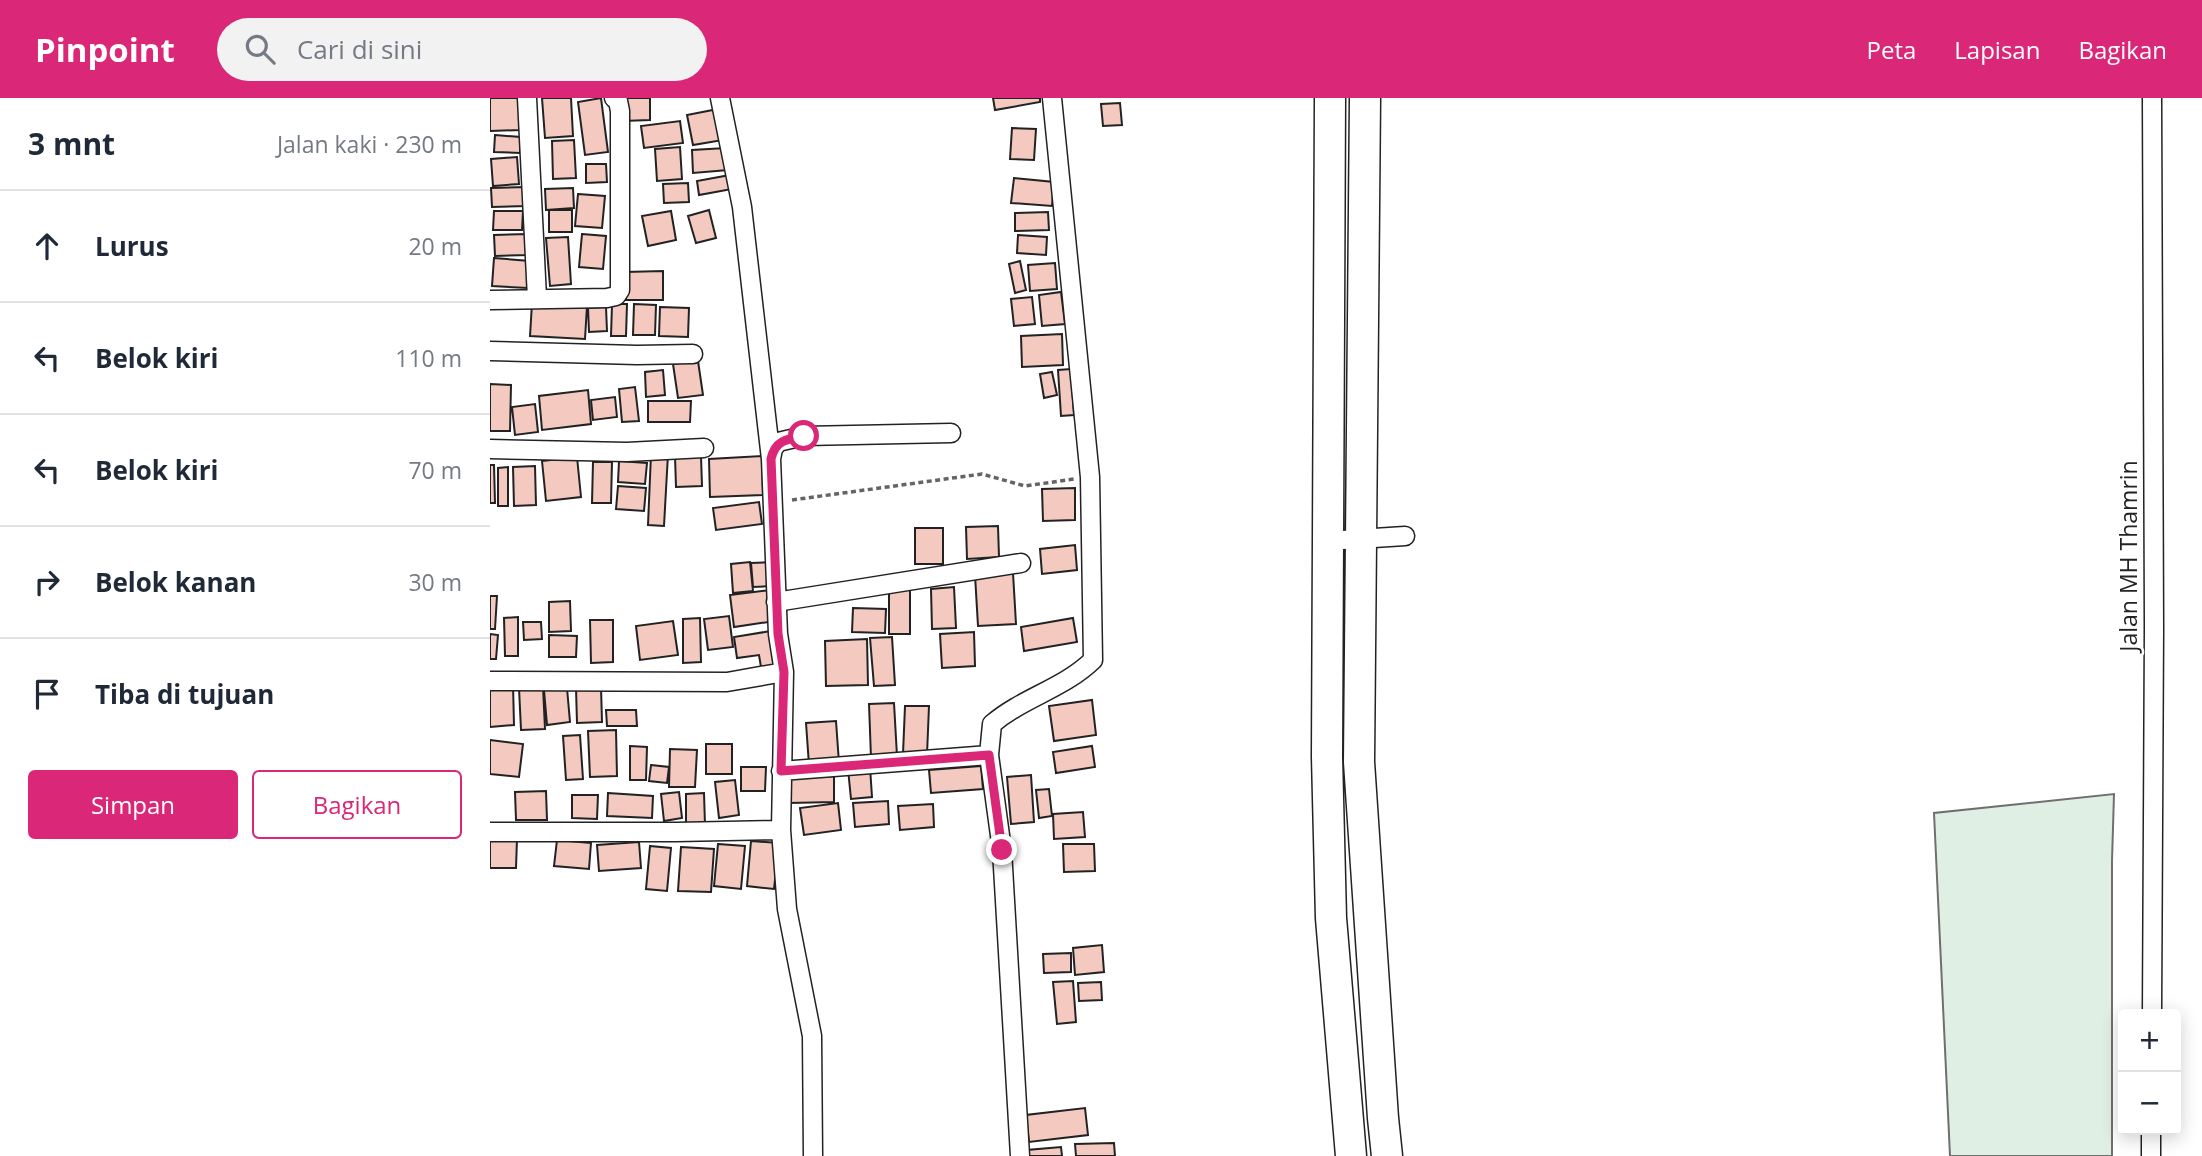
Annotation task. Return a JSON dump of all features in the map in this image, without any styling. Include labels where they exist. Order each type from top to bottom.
[{"type":"highway","points":[[1330,98],[1326,757],[1331,918],[1351,1156]]},
{"type":"highway","points":[[1365,98],[1359,762],[1382,1118],[1387,1156]]},
{"type":"street","points":[[527,98],[537,298]]},
{"type":"street","points":[[490,300],[607,298],[616,296],[620,290],[620,111],[618,101],[614,98]]},
{"type":"street","points":[[720,98],[742,207],[771,459],[776,602],[784,672],[781,830],[787,909],[812,1036],[813,1156]]},
{"type":"street","points":[[1020,1156],[1002,850],[989,755],[992,724],[1025,701],[1059,686],[1093,660],[1090,477],[1052,98]]},
{"type":"street","name":"Jalan MH Thamrin","points":[[2152,98],[2152,1009]]},
{"type":"street","points":[[490,351],[693,354]]},
{"type":"street","points":[[771,459],[778,442],[792,438],[951,433]]},
{"type":"street","points":[[490,449],[627,452],[704,449]]},
{"type":"street","points":[[1327,541],[1405,536]]},
{"type":"street","points":[[776,602],[1021,563]]},
{"type":"street","points":[[490,681],[727,682],[784,672]]},
{"type":"street","points":[[781,771],[989,755]]},
{"type":"street","points":[[490,832],[781,830]]},
{"type":"street","points":[[2151,1135],[2151,1156]]},
{"type":"path","points":[[772,502],[982,474],[1025,486],[1090,477]]},
{"type":"green space","points":[[2114,794],[2112,1156],[1950,1156],[1934,813]]},
{"type":"building","points":[[490,98],[519,98],[520,130],[490,131]]},
{"type":"building","points":[[542,98],[571,98],[573,136],[545,138]]},
{"type":"building","points":[[601,98],[608,152],[585,155],[578,102]]},
{"type":"building","points":[[623,98],[650,98],[650,120],[623,121]]},
{"type":"building","points":[[993,98],[1040,98],[1040,102],[995,110]]},
{"type":"building","points":[[1120,103],[1122,125],[1103,126],[1101,104]]},
{"type":"building","points":[[718,109],[723,140],[693,145],[687,115]]},
{"type":"building","points":[[680,121],[683,143],[644,148],[641,126]]},
{"type":"building","points":[[1012,128],[1036,129],[1034,160],[1010,159]]},
{"type":"building","points":[[495,135],[521,137],[520,153],[494,152]]},
{"type":"building","points":[[574,140],[576,178],[553,179],[552,141]]},
{"type":"building","points":[[680,147],[682,179],[657,181],[655,149]]},
{"type":"building","points":[[726,148],[728,170],[693,173],[692,150]]},
{"type":"building","points":[[517,157],[519,184],[493,186],[491,159]]},
{"type":"building","points":[[586,164],[606,164],[607,182],[586,183]]},
{"type":"building","points":[[730,175],[732,189],[699,195],[697,181]]},
{"type":"building","points":[[1014,178],[1054,182],[1052,206],[1011,203]]},
{"type":"building","points":[[688,183],[689,202],[664,203],[663,184]]},
{"type":"building","points":[[525,187],[526,206],[492,207],[491,188]]},
{"type":"building","points":[[573,188],[574,208],[546,210],[545,189]]},
{"type":"building","points":[[578,194],[605,196],[602,228],[575,226]]},
{"type":"building","points":[[549,210],[572,210],[572,232],[549,232]]},
{"type":"building","points":[[709,210],[716,238],[696,243],[688,216]]},
{"type":"building","points":[[494,211],[523,211],[522,230],[493,230]]},
{"type":"building","points":[[671,211],[676,240],[648,246],[642,216]]},
{"type":"building","points":[[1048,212],[1049,230],[1015,231],[1015,213]]},
{"type":"building","points":[[529,234],[529,255],[495,256],[494,235]]},
{"type":"building","points":[[582,234],[606,236],[603,269],[579,267]]},
{"type":"building","points":[[1018,235],[1047,237],[1046,255],[1017,253]]},
{"type":"building","points":[[568,237],[571,284],[550,286],[546,238]]},
{"type":"building","points":[[494,258],[530,261],[528,288],[492,286]]},
{"type":"building","points":[[1020,261],[1026,290],[1015,293],[1009,264]]},
{"type":"building","points":[[1055,263],[1057,289],[1030,291],[1028,265]]},
{"type":"building","points":[[663,271],[663,300],[626,300],[625,272]]},
{"type":"building","points":[[1061,292],[1065,324],[1042,326],[1039,295]]},
{"type":"building","points":[[1032,297],[1035,324],[1014,326],[1011,299]]},
{"type":"building","points":[[532,303],[587,306],[585,339],[530,336]]},
{"type":"building","points":[[612,304],[627,304],[626,336],[611,336]]},
{"type":"building","points":[[634,304],[656,305],[655,335],[633,335]]},
{"type":"building","points":[[606,307],[607,331],[589,332],[588,308]]},
{"type":"building","points":[[660,307],[689,308],[688,337],[659,336]]},
{"type":"building","points":[[1062,334],[1063,365],[1022,367],[1021,336]]},
{"type":"building","points":[[698,361],[703,395],[678,398],[673,364]]},
{"type":"building","points":[[1071,369],[1074,415],[1061,416],[1058,370]]},
{"type":"building","points":[[663,370],[665,395],[646,397],[645,372]]},
{"type":"building","points":[[1052,372],[1057,395],[1044,398],[1040,374]]},
{"type":"building","points":[[490,384],[511,385],[510,431],[490,431]]},
{"type":"building","points":[[635,387],[639,421],[622,422],[619,389]]},
{"type":"building","points":[[588,390],[591,424],[542,430],[539,396]]},
{"type":"building","points":[[615,397],[617,417],[593,420],[591,400]]},
{"type":"building","points":[[648,401],[691,401],[690,422],[648,422]]},
{"type":"building","points":[[535,404],[538,432],[515,435],[512,407]]},
{"type":"building","points":[[651,454],[668,454],[664,526],[648,525]]},
{"type":"building","points":[[675,456],[701,456],[702,486],[676,487]]},
{"type":"building","points":[[762,456],[763,495],[710,497],[709,459]]},
{"type":"building","points":[[577,457],[581,497],[546,501],[542,461]]},
{"type":"building","points":[[619,461],[647,463],[645,484],[618,482]]},
{"type":"building","points":[[593,462],[612,462],[611,503],[592,503]]},
{"type":"building","points":[[490,465],[494,465],[495,503],[490,503]]},
{"type":"building","points":[[535,466],[536,505],[514,506],[513,467]]},
{"type":"building","points":[[508,467],[508,506],[498,506],[498,468]]},
{"type":"building","points":[[618,486],[646,488],[644,511],[616,509]]},
{"type":"building","points":[[1075,488],[1075,520],[1043,521],[1042,489]]},
{"type":"building","points":[[759,502],[762,524],[716,530],[713,508]]},
{"type":"building","points":[[998,526],[999,557],[967,559],[966,527]]},
{"type":"building","points":[[915,528],[943,528],[943,564],[915,564]]},
{"type":"building","points":[[1075,545],[1077,570],[1042,574],[1040,549]]},
{"type":"building","points":[[750,562],[753,591],[733,593],[731,564]]},
{"type":"building","points":[[774,562],[775,586],[753,587],[751,563]]},
{"type":"building","points":[[1013,573],[1016,624],[978,626],[975,575]]},
{"type":"building","points":[[954,587],[956,628],[932,629],[931,589]]},
{"type":"building","points":[[889,588],[910,588],[910,634],[889,634]]},
{"type":"building","points":[[771,590],[775,621],[734,627],[730,595]]},
{"type":"building","points":[[490,596],[497,596],[495,629],[490,629]]},
{"type":"building","points":[[570,601],[571,631],[549,632],[549,602]]},
{"type":"building","points":[[853,608],[886,609],[885,633],[852,632]]},
{"type":"building","points":[[729,616],[733,647],[708,650],[704,619]]},
{"type":"building","points":[[518,617],[518,656],[505,656],[504,618]]},
{"type":"building","points":[[700,618],[701,662],[683,663],[683,619]]},
{"type":"building","points":[[1073,618],[1077,642],[1024,651],[1021,627]]},
{"type":"building","points":[[590,620],[613,620],[613,662],[591,663]]},
{"type":"building","points":[[673,621],[678,655],[640,660],[636,626]]},
{"type":"building","points":[[523,622],[541,622],[542,639],[524,640]]},
{"type":"building","points":[[771,631],[778,670],[762,673],[759,655],[737,658],[734,637]]},
{"type":"building","points":[[974,632],[975,666],[942,668],[940,634]]},
{"type":"building","points":[[490,634],[498,635],[496,659],[490,659]]},
{"type":"building","points":[[549,635],[577,636],[576,657],[549,657]]},
{"type":"building","points":[[892,637],[895,685],[874,686],[870,638]]},
{"type":"building","points":[[867,639],[868,685],[826,686],[825,641]]},
{"type":"building","points":[[513,684],[514,725],[490,727],[490,685]]},
{"type":"building","points":[[543,687],[545,729],[521,730],[519,688]]},
{"type":"building","points":[[601,687],[602,722],[577,723],[576,688]]},
{"type":"building","points":[[567,688],[570,722],[547,725],[544,690]]},
{"type":"building","points":[[1092,700],[1096,735],[1054,741],[1049,706]]},
{"type":"building","points":[[894,703],[897,756],[871,758],[869,704]]},
{"type":"building","points":[[905,706],[929,706],[927,755],[903,754]]},
{"type":"building","points":[[606,710],[636,710],[637,726],[607,726]]},
{"type":"building","points":[[836,721],[839,763],[809,765],[806,723]]},
{"type":"building","points":[[616,730],[617,776],[590,777],[588,731]]},
{"type":"building","points":[[580,735],[583,779],[566,780],[563,736]]},
{"type":"building","points":[[490,740],[523,744],[519,777],[490,774]]},
{"type":"building","points":[[706,744],[732,744],[732,774],[706,774]]},
{"type":"building","points":[[630,746],[647,747],[646,780],[630,780]]},
{"type":"building","points":[[1092,746],[1095,767],[1056,773],[1053,752]]},
{"type":"building","points":[[670,749],[697,750],[695,787],[669,787]]},
{"type":"building","points":[[651,765],[669,767],[667,783],[649,781]]},
{"type":"building","points":[[981,766],[983,789],[931,793],[929,770]]},
{"type":"building","points":[[741,767],[766,767],[765,791],[741,791]]},
{"type":"building","points":[[870,767],[872,797],[851,799],[848,769]]},
{"type":"building","points":[[1031,775],[1034,822],[1011,824],[1007,777]]},
{"type":"building","points":[[834,776],[834,802],[789,803],[789,777]]},
{"type":"building","points":[[735,780],[739,815],[719,818],[715,782]]},
{"type":"building","points":[[1049,789],[1052,816],[1039,818],[1036,790]]},
{"type":"building","points":[[546,791],[547,820],[516,820],[515,792]]},
{"type":"building","points":[[679,792],[682,818],[664,821],[661,794]]},
{"type":"building","points":[[608,793],[653,796],[652,818],[607,816]]},
{"type":"building","points":[[704,793],[705,825],[686,826],[686,794]]},
{"type":"building","points":[[572,795],[598,795],[597,819],[572,818]]},
{"type":"building","points":[[888,801],[889,824],[855,827],[853,803]]},
{"type":"building","points":[[838,803],[841,830],[804,835],[800,808]]},
{"type":"building","points":[[933,804],[934,827],[900,830],[898,806]]},
{"type":"building","points":[[1083,812],[1085,837],[1054,839],[1053,814]]},
{"type":"building","points":[[490,838],[517,839],[516,868],[490,868]]},
{"type":"building","points":[[557,840],[591,843],[589,869],[554,866]]},
{"type":"building","points":[[751,841],[779,843],[774,889],[747,886]]},
{"type":"building","points":[[639,842],[641,868],[599,871],[597,845]]},
{"type":"building","points":[[718,844],[745,846],[741,889],[714,886]]},
{"type":"building","points":[[1063,844],[1094,844],[1095,871],[1064,872]]},
{"type":"building","points":[[650,846],[671,848],[667,891],[646,889]]},
{"type":"building","points":[[681,847],[714,849],[711,892],[678,891]]},
{"type":"building","points":[[1102,945],[1104,972],[1075,975],[1073,948]]},
{"type":"building","points":[[1071,953],[1071,972],[1044,973],[1043,954]]},
{"type":"building","points":[[1073,981],[1076,1022],[1057,1024],[1053,982]]},
{"type":"building","points":[[1101,982],[1102,1000],[1079,1001],[1078,983]]},
{"type":"building","points":[[1085,1108],[1088,1135],[1029,1142],[1026,1115]]},
{"type":"building","points":[[1114,1143],[1115,1156],[1076,1156],[1075,1144]]},
{"type":"building","points":[[1061,1147],[1062,1156],[1028,1156],[1027,1150]]},
{"type":"route","points":[[804,436],[778,442],[771,459],[778,634],[784,672],[781,771],[989,755],[1002,850]]}]
